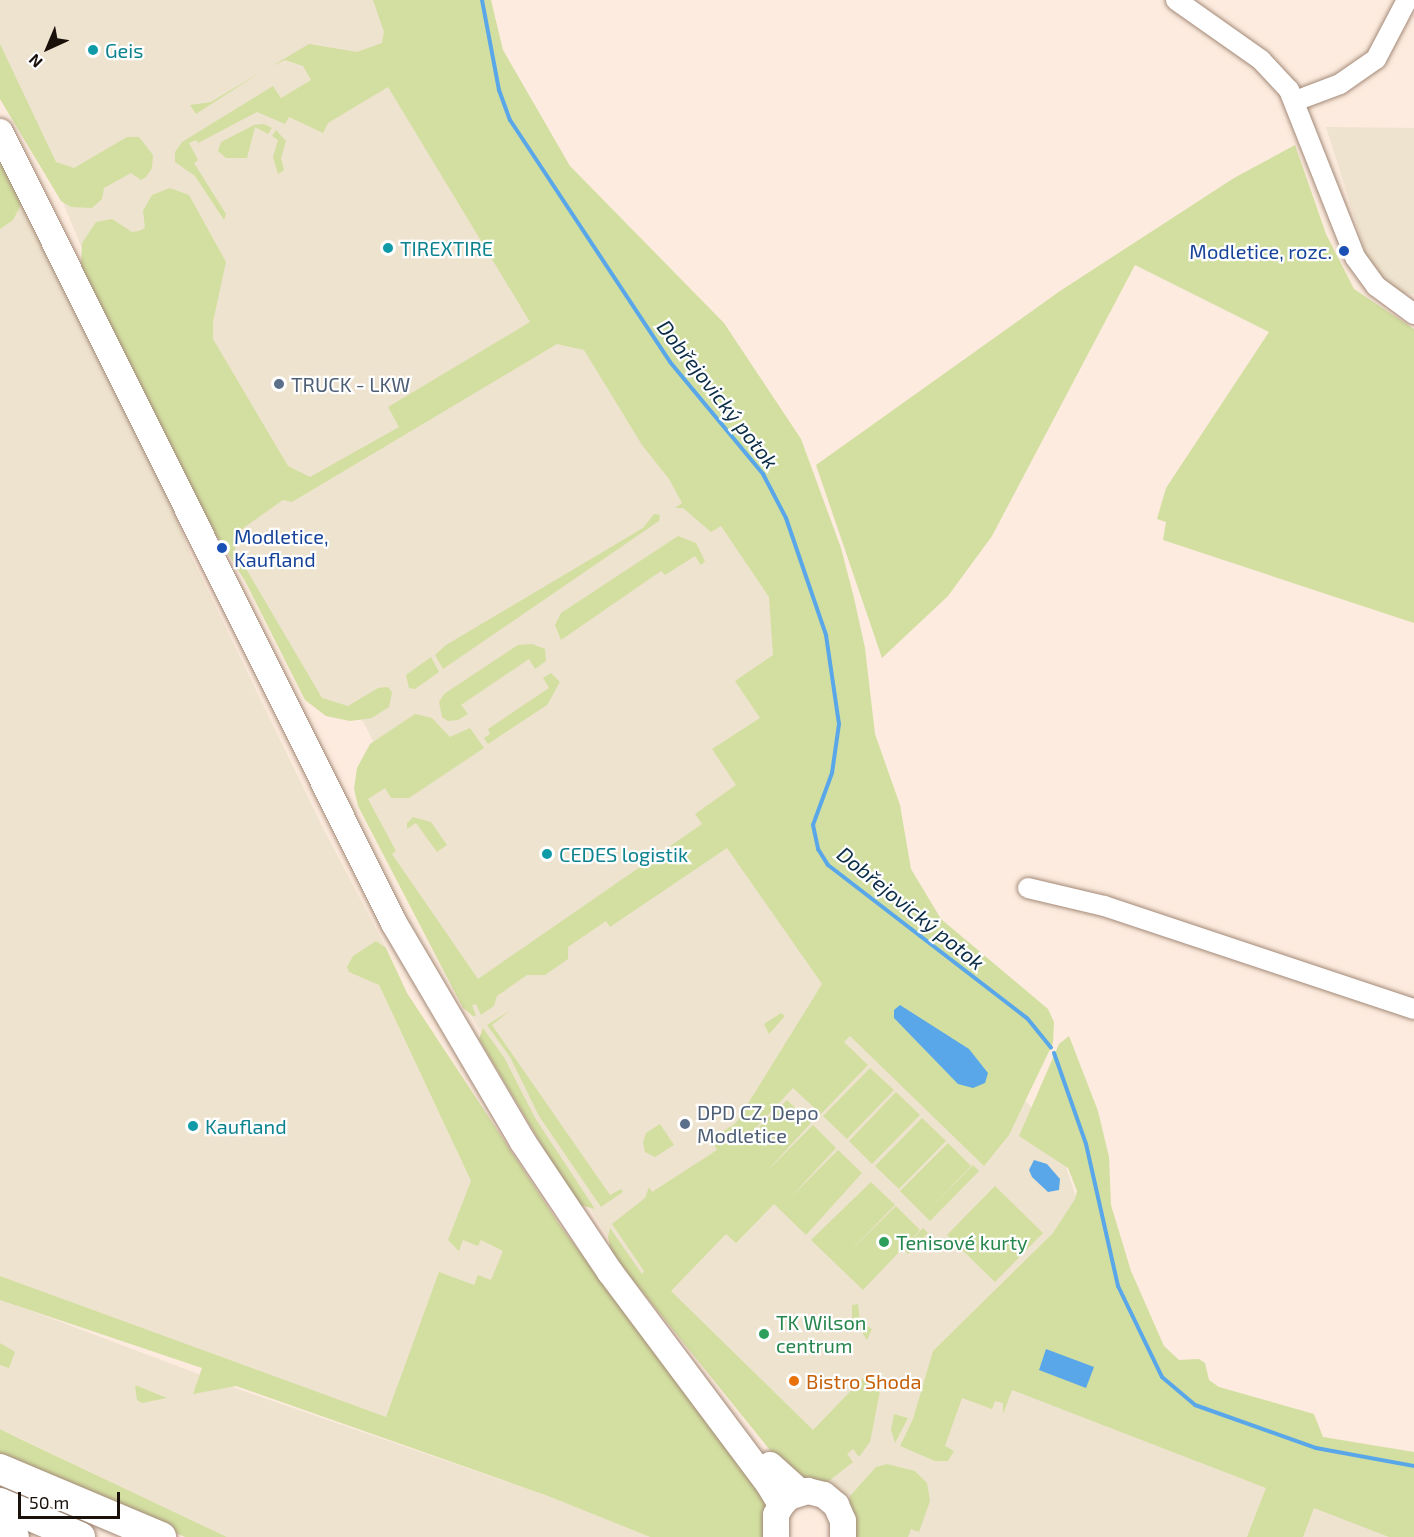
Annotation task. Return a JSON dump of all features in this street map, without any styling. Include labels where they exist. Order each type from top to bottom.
[{"type":"highway","points":[[0,1467],[161,1537]]},
{"type":"highway","points":[[0,1503],[80,1537]]},
{"type":"highway","points":[[0,1531],[14,1537]]},
{"type":"main road","points":[[0,132],[394,923],[523,1142],[610,1272],[694,1383],[790,1498]]},
{"type":"main road","points":[[776,1537],[776,1515],[790,1498],[817,1492],[831,1499],[840,1511],[842,1535]]},
{"type":"street","points":[[1176,0],[1262,60],[1295,101],[1355,257],[1376,286],[1414,314]]},
{"type":"street","points":[[1295,101],[1340,84],[1376,58],[1407,0]]},
{"type":"street","points":[[1028,888],[1104,906],[1414,1009]]},
{"type":"shaded area","points":[[0,0],[415,0],[788,589],[770,853],[1053,1128],[1133,1368],[1414,1537],[849,1537],[635,1281],[470,1014],[361,798],[374,743],[363,721],[316,708],[222,536],[87,261],[60,195],[0,81]]},
{"type":"shaded area","points":[[1326,127],[1414,128],[1414,294],[1396,292],[1368,260]]},
{"type":"shaded area","points":[[0,158],[162,480],[190,554],[322,826],[386,948],[376,979],[471,1181],[745,1537],[707,1537],[0,1276]]},
{"type":"shaded area","points":[[0,1299],[238,1389],[548,1496],[650,1537],[227,1537],[0,1429]]},
{"type":"green space","points":[[373,0],[491,0],[503,50],[570,166],[724,323],[801,439],[841,548],[865,648],[875,734],[900,805],[911,869],[941,919],[1048,1009],[1054,1022],[1053,1043],[1009,1135],[984,1166],[850,1036],[844,1042],[868,1065],[821,1114],[793,1088],[738,1147],[787,1100],[811,1123],[765,1173],[813,1125],[836,1148],[790,1198],[838,1150],[862,1173],[806,1235],[774,1204],[736,1243],[726,1234],[671,1291],[813,1430],[869,1372],[881,1386],[870,1442],[859,1457],[853,1449],[847,1454],[853,1462],[824,1485],[794,1480],[612,1254],[608,1237],[610,1228],[642,1274],[644,1271],[612,1224],[645,1198],[649,1187],[652,1192],[717,1150],[711,1139],[736,1123],[822,984],[727,848],[610,927],[606,921],[568,947],[568,959],[545,975],[527,975],[497,996],[494,1006],[481,1015],[476,1004],[472,1005],[476,1016],[473,1016],[463,1008],[358,806],[354,789],[357,768],[370,744],[415,714],[432,718],[450,737],[470,728],[484,748],[409,798],[391,798],[385,788],[368,799],[396,851],[392,854],[478,979],[702,824],[695,814],[736,785],[712,749],[760,718],[735,681],[773,655],[769,597],[721,526],[711,532],[683,508],[675,508],[682,503],[669,479],[642,445],[584,350],[557,344],[292,502],[283,500],[235,534],[235,550],[322,698],[348,706],[378,688],[388,687],[392,692],[389,707],[372,718],[350,721],[326,716],[305,700],[245,581],[173,466],[81,265],[82,243],[96,222],[112,219],[132,232],[139,231],[145,228],[143,211],[152,195],[170,188],[189,195],[226,262],[213,322],[213,339],[288,466],[310,477],[399,427],[388,407],[530,322],[388,87],[328,123],[323,133],[289,117],[285,124],[257,112],[198,143],[196,140],[189,143],[198,160],[194,163],[226,214],[224,220],[195,176],[175,162],[175,152],[182,142],[273,86],[281,98],[311,80],[303,66],[285,60],[272,66],[309,44],[357,52],[382,43],[384,32]]},
{"type":"green space","points":[[0,44],[56,162],[74,168],[127,137],[139,137],[153,155],[152,168],[146,177],[141,180],[131,173],[104,188],[102,199],[92,208],[71,207],[61,201],[0,99]]},
{"type":"green space","points":[[261,72],[196,114],[190,105],[211,102]]},
{"type":"green space","points":[[264,124],[272,128],[268,134],[255,127],[247,158],[226,158],[218,151],[221,142],[254,125]]},
{"type":"green space","points":[[276,130],[286,141],[281,158],[284,170],[278,174],[273,157],[278,140],[272,136]]},
{"type":"green space","points":[[1295,145],[1326,234],[1354,289],[1414,329],[1414,623],[1163,540],[1166,522],[1157,519],[1166,488],[1269,332],[1135,265],[992,536],[948,596],[882,658],[816,465],[1060,291],[1234,178]]},
{"type":"green space","points":[[0,152],[22,203],[13,220],[0,229]]},
{"type":"green space","points":[[654,514],[660,515],[659,521],[443,669],[435,655],[446,645],[643,528]]},
{"type":"green space","points":[[678,536],[696,543],[705,561],[701,565],[695,556],[665,575],[661,571],[561,640],[555,625],[561,613]]},
{"type":"green space","points":[[532,644],[545,649],[546,661],[535,669],[529,659],[461,705],[468,714],[458,720],[448,721],[442,717],[439,702],[444,694],[518,645]]},
{"type":"green space","points":[[431,657],[439,672],[415,689],[409,688],[406,675]]},
{"type":"green space","points":[[551,673],[560,682],[547,705],[488,744],[484,738],[490,734],[488,729],[549,688],[543,678]]},
{"type":"green space","points":[[413,817],[431,822],[447,845],[437,852],[416,823],[407,829],[407,823]]},
{"type":"green space","points":[[376,941],[386,948],[407,993],[561,1227],[772,1505],[764,1537],[650,1537],[548,1496],[236,1386],[193,1394],[202,1368],[0,1300],[0,1276],[386,1417],[439,1272],[474,1285],[478,1275],[491,1280],[503,1251],[481,1240],[478,1246],[463,1240],[459,1251],[448,1240],[471,1181],[379,985],[349,972],[347,967],[353,956]]},
{"type":"green space","points":[[511,1010],[492,1025],[610,1195],[621,1189],[623,1192],[601,1207],[539,1116],[510,1057],[487,1025]]},
{"type":"green space","points":[[781,1013],[785,1016],[769,1034],[764,1024]]},
{"type":"green space","points":[[483,1028],[505,1059],[535,1118],[595,1209],[580,1205],[572,1196],[479,1039]]},
{"type":"green space","points":[[1069,1036],[1098,1111],[1109,1157],[1111,1205],[1131,1271],[1164,1346],[1179,1360],[1199,1359],[1205,1363],[1209,1380],[1219,1387],[1314,1414],[1323,1437],[1414,1452],[1414,1537],[1389,1537],[1314,1508],[1303,1537],[1247,1537],[1266,1488],[1012,1390],[1003,1414],[1003,1403],[995,1401],[992,1409],[962,1398],[945,1446],[954,1451],[948,1461],[935,1461],[900,1446],[913,1419],[933,1351],[1053,1233],[1075,1199],[1077,1191],[1068,1168],[1019,1136],[1059,1044]]},
{"type":"green space","points":[[870,1068],[894,1090],[847,1139],[823,1116]]},
{"type":"green space","points":[[896,1092],[920,1115],[872,1164],[849,1141]]},
{"type":"green space","points":[[922,1118],[946,1141],[899,1189],[875,1166]]},
{"type":"green space","points":[[660,1124],[674,1145],[655,1157],[645,1152],[643,1142],[646,1133]]},
{"type":"green space","points":[[948,1143],[971,1166],[926,1213],[973,1165],[979,1171],[930,1221],[900,1191]]},
{"type":"green space","points":[[871,1182],[895,1205],[847,1254],[896,1206],[920,1230],[863,1290],[811,1240]]},
{"type":"green space","points":[[995,1186],[1043,1233],[995,1282],[947,1235]]},
{"type":"green space","points":[[923,1228],[928,1233],[908,1254],[903,1249]]},
{"type":"green space","points":[[858,1304],[860,1322],[872,1329],[867,1340],[852,1317],[852,1305]]},
{"type":"green space","points":[[0,1343],[15,1352],[9,1368],[0,1365]]},
{"type":"green space","points":[[135,1385],[167,1398],[142,1403],[137,1400]]},
{"type":"green space","points":[[894,1414],[908,1418],[895,1443],[891,1430]]},
{"type":"green space","points":[[0,1429],[227,1537],[185,1537],[0,1455]]},
{"type":"green space","points":[[887,1464],[915,1471],[927,1483],[930,1501],[919,1532],[911,1529],[908,1537],[850,1537],[850,1496],[876,1467]]},
{"type":"water","points":[[900,1005],[969,1049],[988,1073],[985,1083],[973,1088],[958,1084],[894,1018],[894,1010]]},
{"type":"water","points":[[1034,1160],[1047,1164],[1060,1179],[1059,1190],[1048,1192],[1032,1177],[1029,1170]]},
{"type":"water","points":[[1046,1349],[1094,1367],[1086,1388],[1039,1370]]},
{"type":"waterway","name":"Dobřejovický potok","points":[[482,0],[499,90],[510,120],[670,362],[763,474],[786,518],[826,635],[839,724],[832,773],[813,825],[818,849],[828,865],[1027,1018],[1051,1048]]},
{"type":"waterway","name":"Dobřejovický potok","points":[[1054,1053],[1086,1144],[1118,1286],[1162,1377],[1195,1405],[1316,1448],[1414,1466]]},
{"type":"place","name":"Geis","points":[[93,50]]},
{"type":"place","name":"TIREXTIRE","points":[[388,248]]},
{"type":"place","name":"Modletice, rozc.","points":[[1344,251]]},
{"type":"place","name":"TRUCK - LKW","points":[[279,384]]},
{"type":"place","name":"Modletice, Kaufland","points":[[222,548]]},
{"type":"place","name":"CEDES logistik","points":[[547,854]]},
{"type":"place","name":"DPD CZ, Depo Modletice","points":[[685,1124]]},
{"type":"place","name":"Kaufland","points":[[193,1126]]},
{"type":"place","name":"Tenisové kurty","points":[[884,1242]]},
{"type":"place","name":"TK Wilson centrum","points":[[764,1334]]},
{"type":"place","name":"Bistro Shoda","points":[[794,1381]]}]
